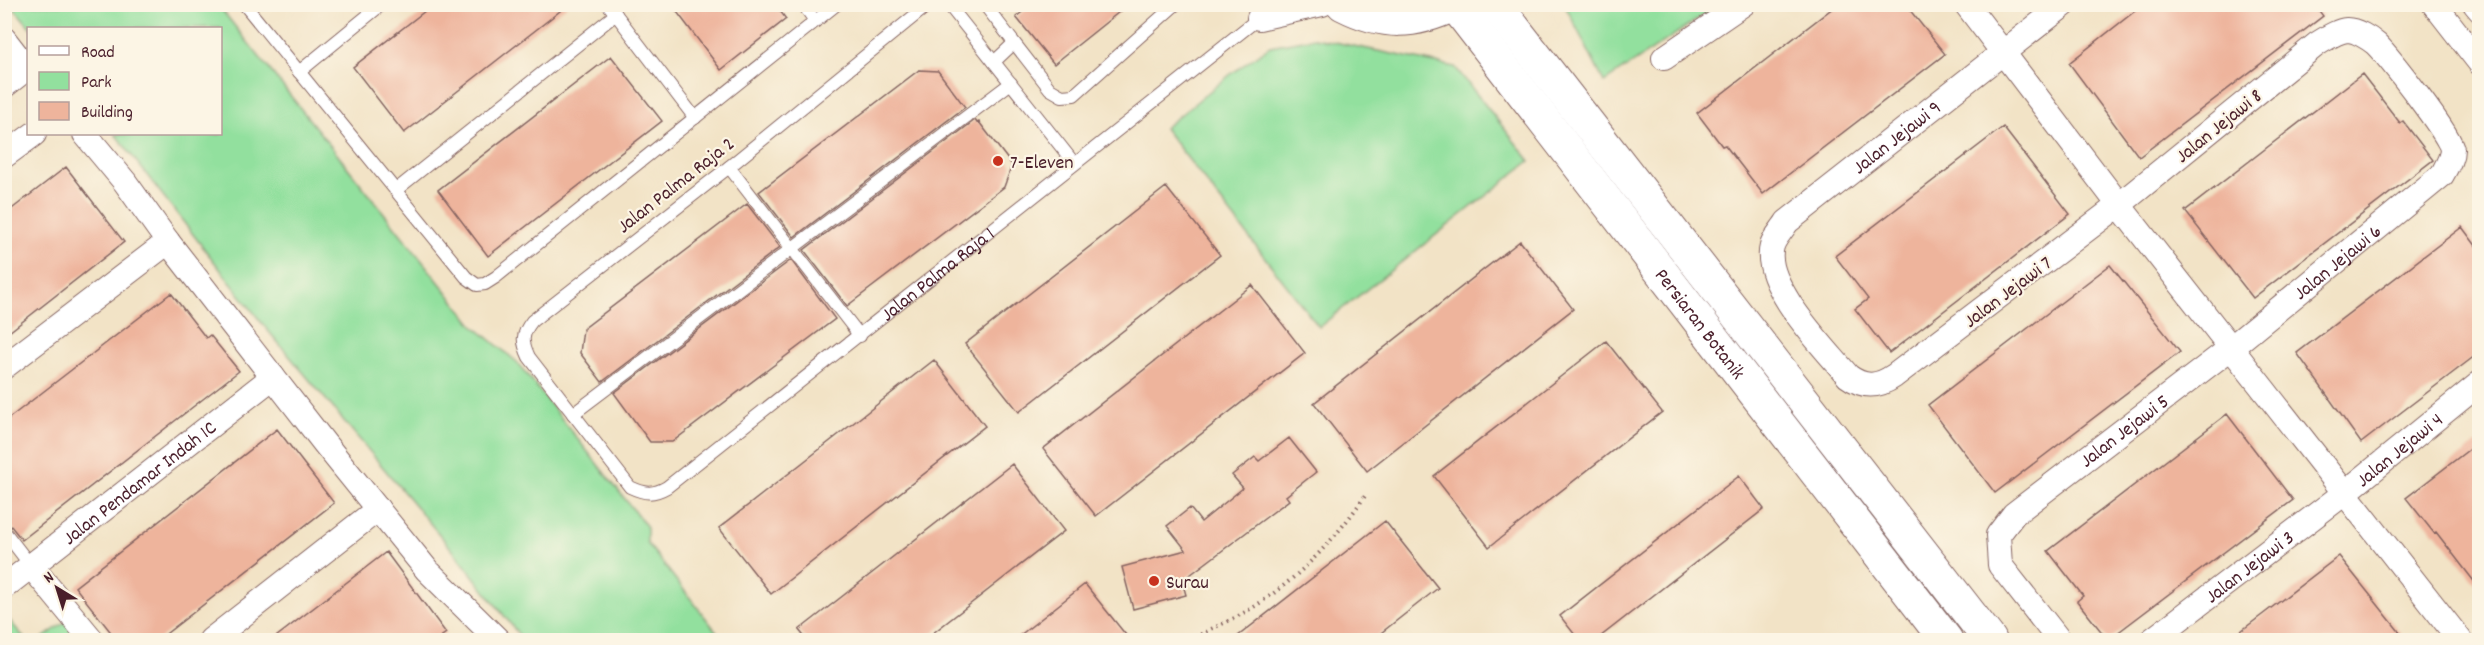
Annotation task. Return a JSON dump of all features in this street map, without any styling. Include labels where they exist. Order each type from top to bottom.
[{"type":"main road","points":[[1343,4],[1365,15],[1395,21],[1426,17],[1455,5]]},
{"type":"main road","points":[[1495,4],[1990,640]]},
{"type":"main road","name":"Persiaran Botanik","points":[[1455,5],[1946,640]]},
{"type":"street","name":"Jalan Palma Raja 1","points":[[1264,11],[1323,4]]},
{"type":"street","points":[[1664,58],[1743,4]]},
{"type":"street","points":[[1966,4],[2119,206],[2460,640]]},
{"type":"street","name":"Jalan Jejawi 9","points":[[1787,222],[2065,4]]},
{"type":"street","points":[[2434,4],[2480,63]]},
{"type":"street","points":[[2475,4],[2480,10]]},
{"type":"street","name":"Jalan Jejawi 8","points":[[2119,206],[2317,44],[2334,34],[2347,30],[2360,34],[2375,44],[2442,128],[2452,147],[2451,158],[2442,175]]},
{"type":"street","points":[[4,39],[27,68]]},
{"type":"street","points":[[4,86],[27,70]]},
{"type":"street","points":[[4,156],[33,135]]},
{"type":"street","points":[[86,135],[273,377],[427,570],[494,639]]},
{"type":"street","name":"Jalan Jejawi 6","points":[[2232,347],[2442,175]]},
{"type":"street","name":"Jalan Jejawi 7","points":[[1787,222],[1772,246],[1772,270],[1781,293],[1848,376],[1860,385],[1875,385],[1894,376],[2119,206]]},
{"type":"street","points":[[4,368],[168,243]]},
{"type":"street","name":"Jalan Jejawi 5","points":[[2059,640],[2000,565],[1998,536],[2014,514],[2232,347]]},
{"type":"street","name":"Jalan Pendamar Indah 1C","points":[[4,587],[273,377]]},
{"type":"street","name":"Jalan Jejawi 4","points":[[2346,492],[2480,383]]},
{"type":"street","name":"Jalan Jejawi 3","points":[[2152,640],[2346,492]]},
{"type":"street","points":[[211,640],[378,509]]},
{"type":"street","points":[[31,566],[92,640]]},
{"type":"street","points":[[2468,640],[2480,632]]},
{"type":"lane","points":[[244,4],[466,277],[477,285],[485,284],[837,4]]},
{"type":"lane","points":[[298,72],[382,4]]},
{"type":"lane","points":[[803,4],[815,21]]},
{"type":"lane","name":"Jalan Palma Raja 2","points":[[573,414],[529,357],[523,342],[525,330],[532,321],[729,167],[929,4]]},
{"type":"lane","points":[[948,4],[1074,163]]},
{"type":"lane","points":[[984,4],[1050,89],[1062,96],[1074,94],[1176,4]]},
{"type":"lane","points":[[396,190],[612,9],[695,118]]},
{"type":"lane","name":"Jalan Palma Raja 1","points":[[573,414],[630,487],[643,494],[656,494],[668,487],[860,336],[1264,11]]},
{"type":"lane","points":[[994,62],[1014,43]]},
{"type":"lane","points":[[573,414],[1011,83]]},
{"type":"lane","points":[[729,167],[860,336]]},
{"type":"lane","points":[[4,531],[31,566]]},
{"type":"path","points":[[1190,640],[1266,598],[1307,565],[1350,519],[1367,493]]},
{"type":"green space","points":[[1565,4],[1719,5],[1604,82]]},
{"type":"green space","points":[[11,5],[218,5],[474,326],[517,362],[647,527],[647,543],[723,640],[523,640],[460,559],[265,327],[116,135],[222,135],[222,27],[30,27]]},
{"type":"green space","points":[[1315,38],[1455,67],[1530,161],[1319,327],[1164,128],[1270,46]]},
{"type":"green space","points":[[5,615],[26,640],[5,640]]},
{"type":"green space","points":[[68,620],[84,640],[40,640]]},
{"type":"building","points":[[434,4],[569,4],[404,133],[353,67]]},
{"type":"building","points":[[671,4],[775,4],[786,19],[721,70]]},
{"type":"building","points":[[1032,4],[1129,4],[1054,64],[1016,17]]},
{"type":"building","points":[[1838,4],[1905,4],[1945,54],[1763,194],[1697,113]]},
{"type":"building","points":[[2144,4],[2314,4],[2323,16],[2139,157],[2069,63]]},
{"type":"building","points":[[611,56],[662,121],[488,256],[438,190]]},
{"type":"building","points":[[919,70],[938,71],[965,107],[794,237],[759,192]]},
{"type":"building","points":[[2362,74],[2400,123],[2403,121],[2433,160],[2253,298],[2185,211]]},
{"type":"building","points":[[975,120],[979,122],[1012,165],[1004,187],[847,306],[804,250]]},
{"type":"building","points":[[2003,127],[2070,214],[1889,353],[1855,309],[1868,299],[1835,256]]},
{"type":"building","points":[[66,167],[124,242],[4,336],[4,215]]},
{"type":"building","points":[[1166,187],[1220,255],[1019,412],[965,344]]},
{"type":"building","points":[[747,204],[780,247],[602,382],[580,353],[583,329]]},
{"type":"building","points":[[2462,227],[2480,251],[2480,352],[2361,443],[2297,353]]},
{"type":"building","points":[[1520,241],[1573,309],[1367,471],[1314,403]]},
{"type":"building","points":[[791,260],[835,319],[672,442],[650,442],[614,393]]},
{"type":"building","points":[[2110,265],[2180,352],[1995,493],[1928,405]]},
{"type":"building","points":[[1252,285],[1305,353],[1096,516],[1043,449]]},
{"type":"building","points":[[171,293],[206,338],[210,335],[239,371],[22,540],[11,526],[4,523],[4,422]]},
{"type":"building","points":[[1606,341],[1662,412],[1489,547],[1434,476]]},
{"type":"building","points":[[934,360],[985,426],[771,594],[719,528]]},
{"type":"building","points":[[2227,414],[2293,500],[2108,640],[2077,601],[2083,596],[2048,551]]},
{"type":"building","points":[[277,429],[334,503],[158,640],[117,640],[75,587]]},
{"type":"building","points":[[1289,438],[1316,472],[1286,496],[1289,500],[1182,581],[1186,595],[1133,609],[1122,567],[1186,550],[1167,526],[1190,508],[1201,522],[1243,488],[1232,475],[1255,457],[1259,461]]},
{"type":"building","points":[[2480,441],[2480,589],[2436,532],[2434,533],[2406,498]]},
{"type":"building","points":[[1012,464],[1064,531],[924,640],[807,640],[799,630]]},
{"type":"building","points":[[1739,476],[1764,509],[1596,640],[1579,640],[1560,616]]},
{"type":"building","points":[[1385,521],[1438,588],[1372,640],[1233,640]]},
{"type":"building","points":[[386,552],[446,633],[436,640],[272,640]]},
{"type":"building","points":[[2339,556],[2406,640],[2229,640],[2262,615]]},
{"type":"building","points":[[1085,584],[1130,640],[1014,640]]},
{"type":"place","name":"7-Eleven","points":[[998,161]]},
{"type":"place","name":"Surau","points":[[1154,581]]}]
